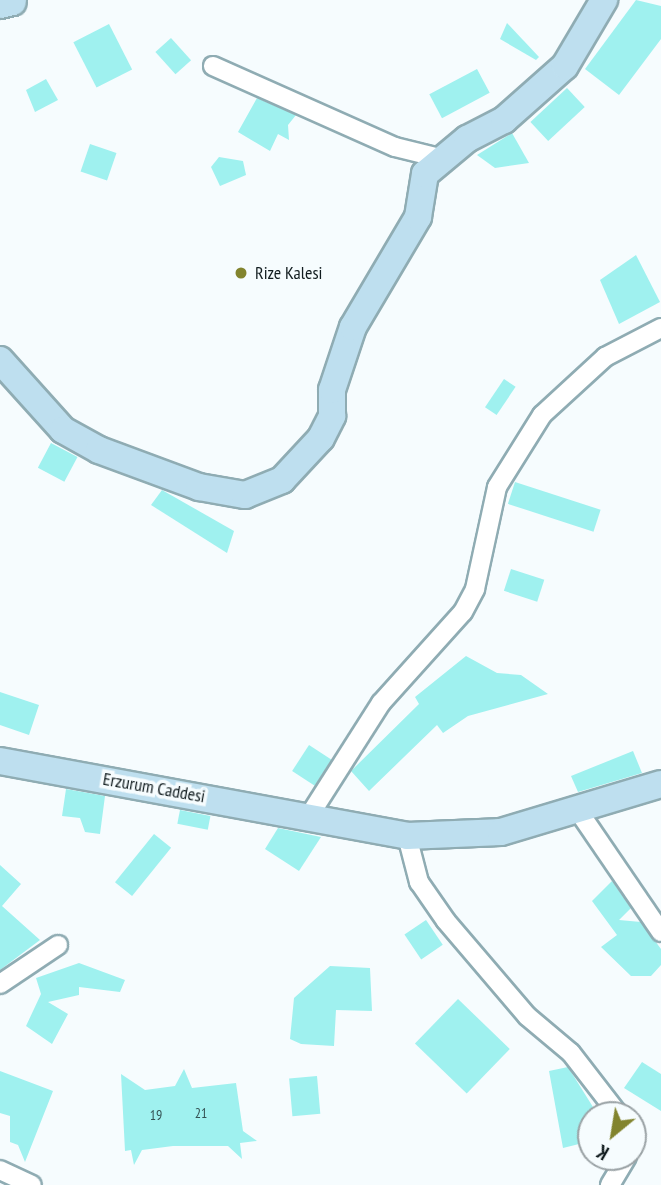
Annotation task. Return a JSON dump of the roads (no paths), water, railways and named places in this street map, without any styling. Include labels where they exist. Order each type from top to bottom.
[{"type":"street","points":[[0,360],[63,430],[99,450],[199,487],[244,495],[263,490],[321,438],[354,327],[418,218],[425,174],[440,158],[504,120],[555,75],[604,0]]},
{"type":"street","points":[[213,66],[395,147],[440,158]]},
{"type":"street","points":[[309,816],[381,703],[463,612],[475,589],[498,487],[541,415],[605,357],[661,328]]},
{"type":"street","name":"Erzurum Caddesi","points":[[0,761],[407,836],[501,832],[661,784]]},
{"type":"street","points":[[577,809],[661,932]]},
{"type":"street","points":[[407,836],[419,882],[446,921],[527,1016],[571,1053],[608,1101]]},
{"type":"street","points":[[0,984],[58,945]]},
{"type":"street","points":[[0,1170],[32,1185]]},
{"type":"place","name":"Rize Kalesi","points":[[241,273]]}]
